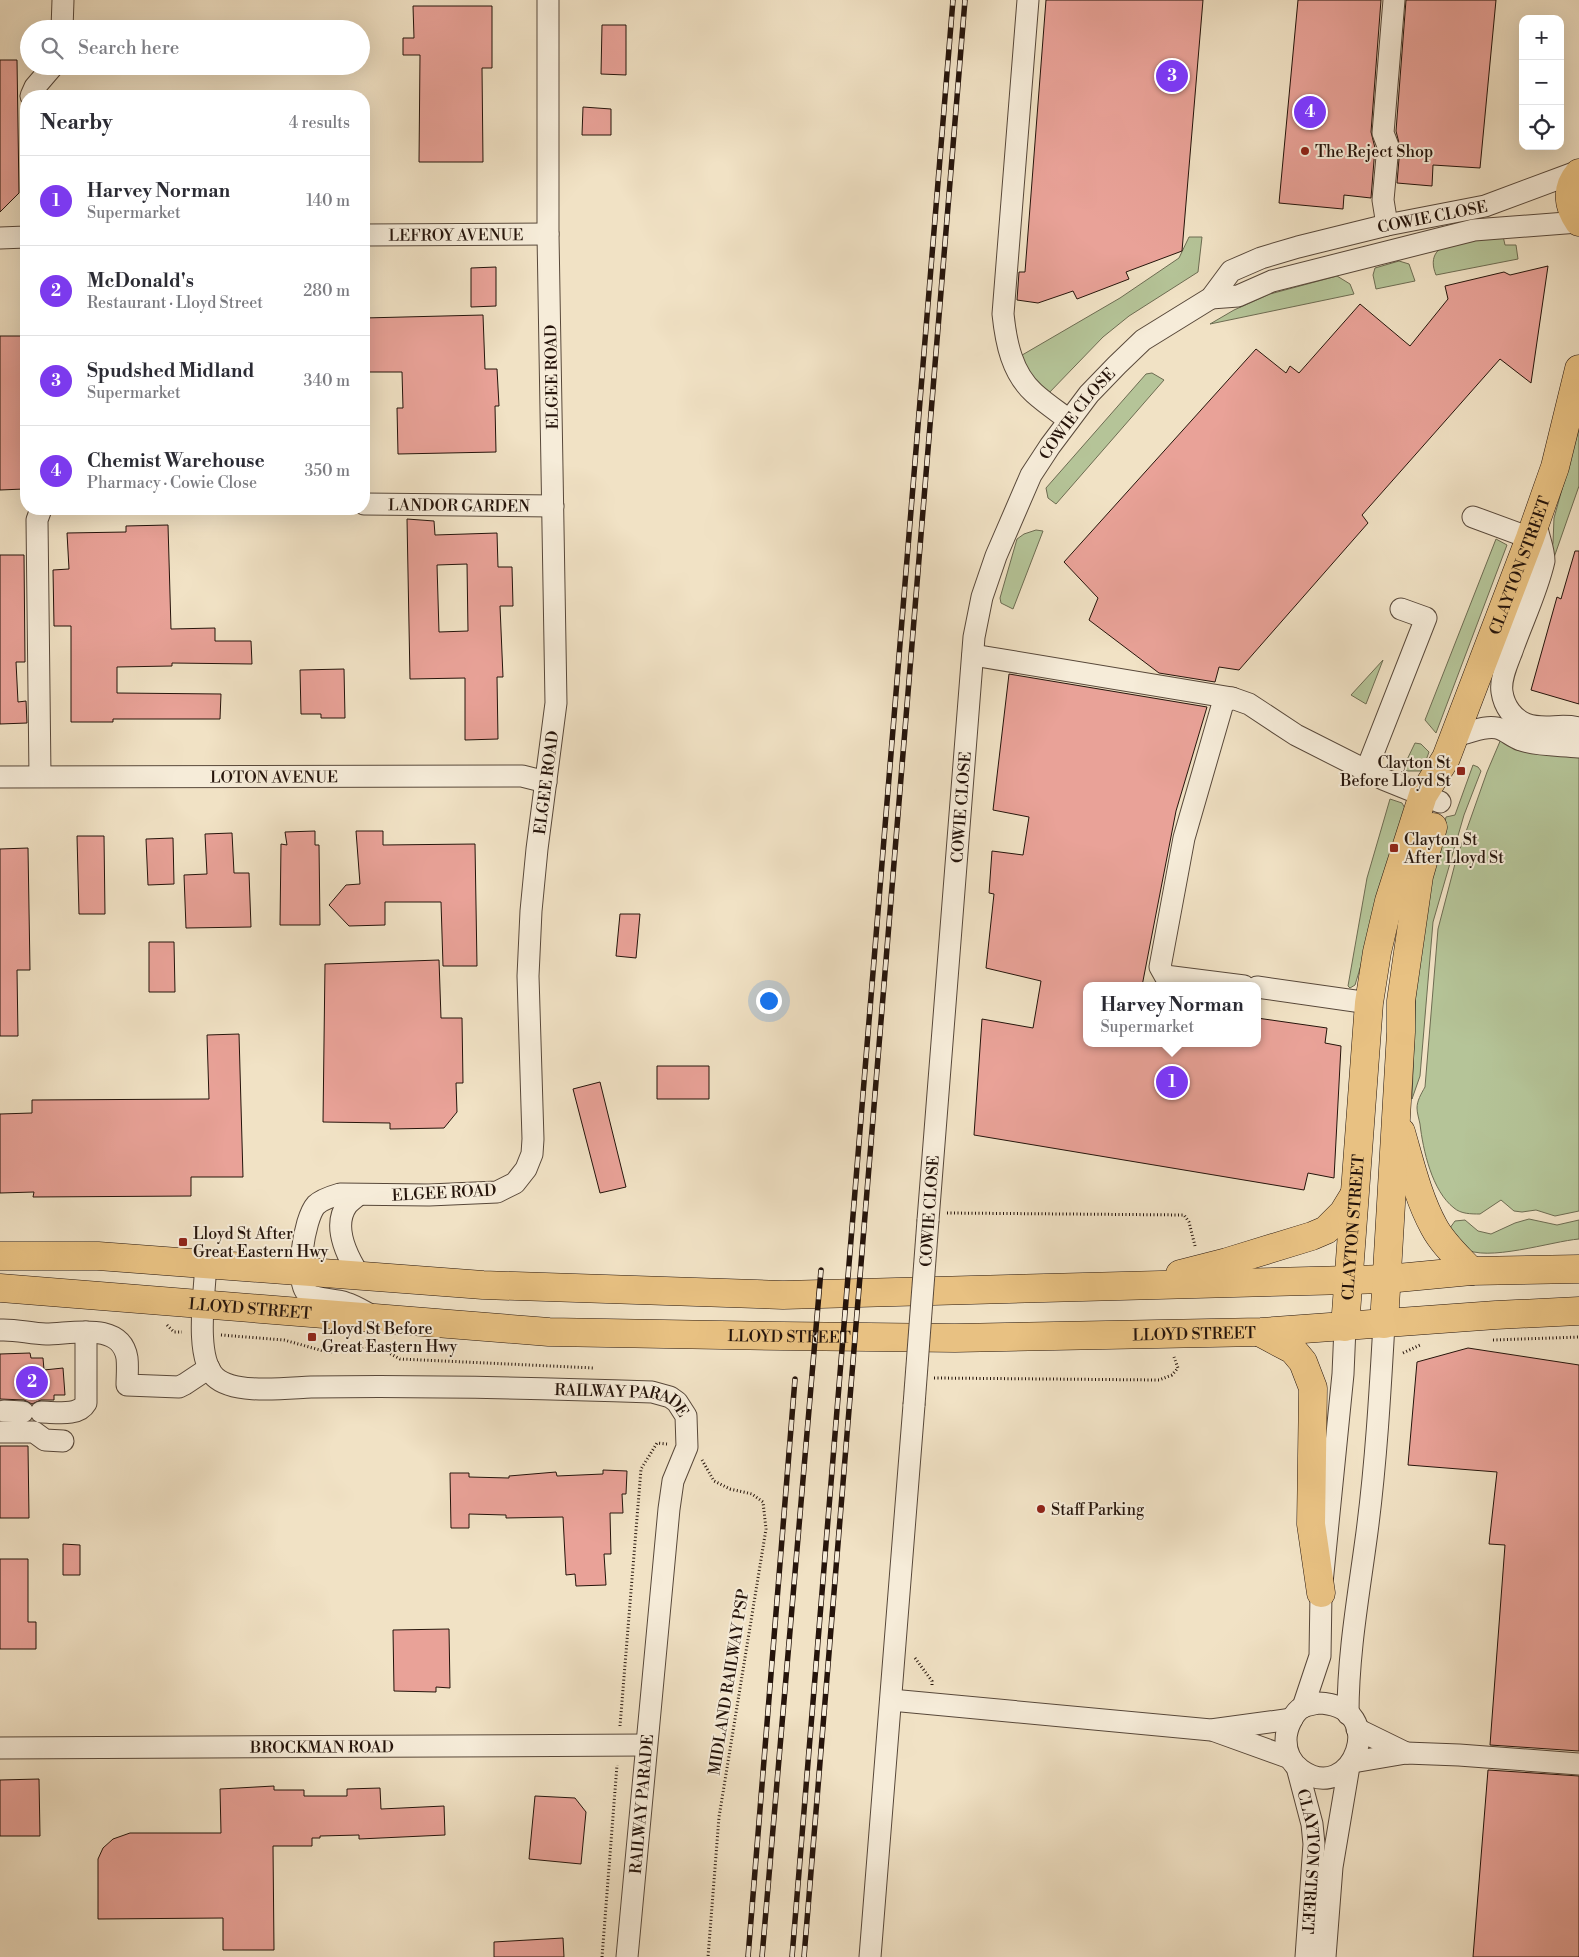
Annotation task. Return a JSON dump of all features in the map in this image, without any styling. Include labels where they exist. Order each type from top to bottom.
[{"type":"main road","points":[[1579,172],[1570,189],[1569,201],[1572,212],[1579,222]]},
{"type":"main road","name":"CLAYTON STREET","points":[[1345,1327],[1369,1003],[1377,952],[1389,901],[1432,798],[1533,530],[1555,467],[1579,369]]},
{"type":"main road","name":"CLAYTON STREET","points":[[1384,1324],[1395,1114],[1402,1032],[1401,1001],[1418,876],[1432,798]]},
{"type":"main road","points":[[1395,1114],[1421,1196],[1434,1226],[1447,1246],[1471,1271]]},
{"type":"main road","points":[[1067,1289],[1180,1274],[1312,1236],[1326,1230],[1335,1222],[1354,1195]]},
{"type":"main road","points":[[0,1256],[98,1256],[483,1285],[783,1295],[1067,1289],[1387,1279],[1471,1271],[1579,1268]]},
{"type":"main road","name":"LLOYD STREET","points":[[0,1288],[204,1306],[549,1332],[772,1336],[955,1338],[1260,1332],[1579,1311]]},
{"type":"main road","points":[[1260,1332],[1293,1350],[1303,1362],[1313,1388],[1310,1524],[1321,1593]]},
{"type":"street","points":[[62,20],[63,0]]},
{"type":"street","name":"ELGEE ROAD","points":[[381,1319],[347,1303],[314,1297],[306,1293],[302,1283],[303,1237],[308,1220],[316,1205],[329,1197],[340,1194],[429,1195],[498,1192],[515,1183],[526,1169],[532,1154],[528,976],[531,911],[556,703],[548,234],[548,0]]},
{"type":"street","points":[[1028,0],[1003,314],[1004,330],[1007,346],[1022,378],[1034,393],[1069,420]]},
{"type":"street","points":[[1387,225],[1383,200],[1388,146],[1383,133],[1394,0]]},
{"type":"street","points":[[33,90],[44,75]]},
{"type":"street","name":"COWIE CLOSE","points":[[870,1957],[914,1405],[936,1216],[974,637],[982,597],[996,556],[1031,475],[1089,394],[1143,340],[1211,298],[1231,271],[1261,258],[1387,225],[1485,206],[1579,172]]},
{"type":"street","name":"COWIE CLOSE","points":[[1211,298],[1238,296],[1272,281],[1474,230],[1579,222]]},
{"type":"street","name":"LEFROY AVENUE","points":[[370,235],[548,234]]},
{"type":"street","points":[[0,238],[20,237]]},
{"type":"street","name":"LANDOR GARDEN","points":[[370,504],[553,506]]},
{"type":"street","points":[[38,515],[36,520],[40,776]]},
{"type":"street","points":[[1473,517],[1533,530],[1537,533],[1544,554],[1544,561],[1505,669],[1502,692],[1511,714],[1527,725],[1538,728],[1569,725],[1579,728]]},
{"type":"street","points":[[1366,770],[1426,618],[1401,608]]},
{"type":"street","points":[[973,655],[1232,698],[1249,704],[1296,735],[1383,780],[1432,798]]},
{"type":"street","points":[[1212,982],[1165,976],[1160,968],[1184,838],[1222,703],[1232,698]]},
{"type":"street","points":[[1450,746],[1473,731],[1497,728],[1530,743],[1579,747]]},
{"type":"street","name":"LOTON AVENUE","points":[[0,777],[522,776],[546,782]]},
{"type":"street","points":[[1261,988],[1369,1003]]},
{"type":"street","points":[[358,1195],[347,1205],[342,1217],[344,1245],[359,1275]]},
{"type":"street","points":[[0,1330],[44,1334],[105,1333],[116,1339],[127,1358],[127,1385],[178,1386],[185,1384],[209,1368],[203,1347],[206,1263]]},
{"type":"street","name":"CLAYTON STREET","points":[[1353,1721],[1348,1683],[1353,1629],[1374,1473],[1384,1324]]},
{"type":"street","name":"CLAYTON STREET","points":[[1297,1713],[1320,1656],[1321,1593],[1343,1374],[1345,1327]]},
{"type":"street","points":[[23,1412],[72,1412],[79,1332]]},
{"type":"street","name":"RAILWAY PARADE","points":[[209,1368],[214,1377],[234,1387],[439,1385],[652,1392],[670,1397],[677,1402],[686,1416],[693,1450],[673,1481],[668,1509],[627,1957]]},
{"type":"street","points":[[0,1432],[34,1432],[45,1440],[63,1441]]},
{"type":"street","points":[[891,1700],[1212,1730],[1294,1763],[1306,1773],[1323,1777],[1339,1773],[1350,1764],[1358,1752],[1359,1740],[1353,1721]]},
{"type":"street","points":[[1212,1730],[1297,1713],[1318,1704],[1329,1704],[1339,1707],[1353,1721],[1406,1753]]},
{"type":"street","points":[[1294,1763],[1287,1749],[1286,1738],[1288,1728],[1297,1713]]},
{"type":"street","name":"BROCKMAN ROAD","points":[[0,1748],[646,1745]]},
{"type":"street","points":[[1350,1764],[1406,1753],[1579,1764]]},
{"type":"street","name":"CLAYTON STREET","points":[[1294,1763],[1312,1824],[1314,1844],[1306,1957]]},
{"type":"street","name":"CLAYTON STREET","points":[[1325,1957],[1332,1868],[1350,1764]]},
{"type":"path","points":[[936,1216],[1184,1215],[1189,1222],[1195,1247]]},
{"type":"path","points":[[1485,1339],[1499,1341],[1579,1337]]},
{"type":"path","points":[[1400,1354],[1423,1345]]},
{"type":"path","points":[[932,1378],[1159,1380],[1172,1375],[1178,1368],[1173,1355]]},
{"type":"path","points":[[602,1957],[641,1470],[657,1443],[693,1450]]},
{"type":"path","name":"MIDLAND RAILWAY PSP","points":[[693,1450],[714,1481],[730,1489],[752,1494],[762,1502],[766,1529],[719,1817],[708,1957]]},
{"type":"green space","points":[[1503,236],[1505,245],[1516,245],[1518,259],[1436,275],[1433,262],[1436,253],[1444,246],[1467,239]]},
{"type":"green space","points":[[1189,237],[1202,237],[1198,272],[1129,316],[1103,337],[1047,395],[1017,358],[1120,298],[1179,258]]},
{"type":"green space","points":[[1399,261],[1409,264],[1415,281],[1376,289],[1373,275],[1375,268]]},
{"type":"green space","points":[[1337,276],[1350,284],[1354,294],[1210,324],[1234,310],[1270,294]]},
{"type":"green space","points":[[1152,373],[1164,380],[1056,504],[1048,498],[1046,488],[1146,374]]},
{"type":"green space","points":[[1579,428],[1579,486],[1514,672],[1553,543],[1554,518]]},
{"type":"green space","points":[[1036,530],[1043,531],[1013,609],[1001,603],[1000,598],[1017,539],[1024,534]]},
{"type":"green space","points":[[1496,539],[1507,545],[1436,733],[1425,720]]},
{"type":"green space","points":[[1383,660],[1366,704],[1351,695]]},
{"type":"green space","points":[[1501,739],[1579,756],[1579,1211],[1555,1216],[1536,1210],[1514,1211],[1501,1200],[1480,1214],[1463,1213],[1454,1208],[1446,1201],[1434,1181],[1423,1146],[1417,1110],[1418,1100],[1425,1087],[1438,929],[1456,860],[1487,772]]},
{"type":"green space","points":[[1415,743],[1421,744],[1429,752],[1422,771],[1407,771],[1403,768]]},
{"type":"green space","points":[[1473,765],[1481,771],[1464,815],[1433,922],[1420,1076],[1412,1099],[1416,984],[1426,904],[1446,817],[1455,815]]},
{"type":"green space","points":[[1390,799],[1402,803],[1407,812],[1355,985],[1350,988],[1348,986],[1367,878]]},
{"type":"green space","points":[[1529,1219],[1557,1225],[1579,1220],[1579,1239],[1520,1250],[1487,1253],[1474,1252],[1464,1248],[1447,1232],[1455,1221],[1465,1220],[1478,1231],[1491,1234]]},
{"type":"building","points":[[1046,0],[1203,0],[1182,251],[1126,272],[1129,279],[1077,299],[1073,291],[1038,303],[1017,300],[1019,272],[1025,272]]},
{"type":"building","points":[[1298,0],[1381,0],[1371,132],[1375,148],[1371,198],[1344,195],[1343,209],[1279,203]]},
{"type":"building","points":[[1406,0],[1496,0],[1480,168],[1433,165],[1432,186],[1397,183],[1400,147],[1396,131]]},
{"type":"building","points":[[413,6],[492,6],[492,68],[482,68],[483,162],[419,162],[420,55],[403,55],[403,38],[414,38]]},
{"type":"building","points":[[602,25],[626,25],[626,75],[601,74]]},
{"type":"building","points":[[0,60],[17,60],[19,193],[0,212]]},
{"type":"building","points":[[583,107],[611,109],[611,135],[582,135]]},
{"type":"building","points":[[1548,266],[1531,383],[1500,359],[1362,515],[1368,523],[1239,670],[1219,667],[1215,682],[1159,673],[1089,620],[1098,598],[1064,562],[1256,349],[1286,373],[1290,366],[1299,373],[1360,304],[1410,346],[1448,299],[1445,286],[1504,272],[1510,275]]},
{"type":"building","points":[[496,267],[496,306],[471,307],[471,268]]},
{"type":"building","points":[[483,315],[485,369],[497,369],[499,406],[495,406],[496,452],[398,454],[397,408],[403,408],[402,372],[370,372],[370,318]]},
{"type":"building","points":[[0,336],[20,336],[20,489],[0,490]]},
{"type":"building","points":[[407,519],[434,521],[435,535],[497,533],[498,567],[512,567],[513,606],[500,606],[503,677],[497,677],[498,739],[465,740],[465,678],[410,679]],"holes":[[[467,564],[468,631],[439,632],[437,565]]]},
{"type":"building","points":[[168,525],[171,629],[215,628],[215,641],[251,641],[252,664],[172,663],[172,666],[117,667],[117,693],[221,694],[220,719],[113,719],[113,722],[71,722],[71,626],[54,626],[53,570],[69,569],[67,533],[126,532],[126,526]]},
{"type":"building","points":[[1575,551],[1579,551],[1579,704],[1531,690],[1557,597],[1561,599]]},
{"type":"building","points":[[0,555],[24,555],[25,662],[16,662],[18,702],[26,701],[27,723],[0,724]]},
{"type":"building","points":[[344,669],[345,718],[321,718],[321,714],[301,714],[300,670]]},
{"type":"building","points":[[1009,674],[1207,707],[1176,811],[1143,982],[1083,982],[1083,1047],[1261,1047],[1261,1019],[1327,1028],[1325,1043],[1341,1046],[1334,1178],[1308,1173],[1304,1190],[974,1135],[982,1019],[1033,1028],[1041,981],[986,968],[994,894],[989,893],[992,851],[1023,855],[1029,817],[993,810]]},
{"type":"building","points":[[315,831],[315,845],[319,845],[320,925],[280,925],[281,844],[287,845],[285,832]]},
{"type":"building","points":[[356,831],[383,831],[383,845],[475,844],[477,966],[443,966],[441,902],[385,902],[385,925],[349,926],[329,905],[346,885],[360,884]]},
{"type":"building","points":[[232,833],[234,873],[249,873],[251,927],[186,928],[184,875],[207,874],[205,834]]},
{"type":"building","points":[[77,836],[104,836],[105,914],[79,914]]},
{"type":"building","points":[[173,838],[174,884],[148,885],[146,839]]},
{"type":"building","points":[[28,848],[30,970],[17,970],[18,1036],[0,1036],[0,849]]},
{"type":"building","points":[[620,914],[640,914],[636,958],[616,956]]},
{"type":"building","points":[[149,942],[174,942],[175,992],[149,992]]},
{"type":"building","points":[[439,960],[441,1018],[462,1018],[463,1083],[456,1083],[457,1112],[444,1128],[390,1129],[390,1123],[323,1122],[325,964]]},
{"type":"building","points":[[239,1034],[243,1177],[191,1177],[191,1196],[33,1197],[34,1192],[0,1193],[0,1114],[32,1113],[32,1100],[209,1099],[207,1035]]},
{"type":"building","points":[[657,1066],[709,1066],[709,1099],[657,1099]]},
{"type":"building","points":[[600,1082],[626,1187],[600,1193],[573,1089]]},
{"type":"building","points":[[1468,1348],[1579,1365],[1579,1751],[1490,1745],[1505,1545],[1489,1544],[1497,1472],[1408,1465],[1417,1362]]},
{"type":"building","points":[[30,1353],[31,1358],[43,1358],[44,1370],[63,1368],[65,1395],[54,1395],[54,1400],[41,1400],[32,1404],[24,1400],[0,1399],[0,1354]]},
{"type":"building","points":[[0,1446],[28,1446],[29,1518],[0,1518]]},
{"type":"building","points":[[603,1470],[627,1471],[626,1494],[622,1494],[623,1513],[610,1513],[611,1554],[604,1554],[606,1585],[576,1586],[575,1574],[566,1575],[563,1517],[506,1518],[506,1515],[469,1514],[469,1528],[451,1528],[450,1473],[469,1473],[469,1477],[509,1478],[509,1476],[556,1472],[557,1476],[603,1474]]},
{"type":"building","points":[[63,1544],[80,1545],[80,1575],[63,1575]]},
{"type":"building","points":[[0,1559],[28,1559],[28,1622],[36,1622],[36,1649],[0,1649]]},
{"type":"building","points":[[449,1629],[450,1688],[436,1687],[436,1692],[394,1691],[393,1630]]},
{"type":"building","points":[[1488,1770],[1579,1776],[1579,1957],[1473,1957]]},
{"type":"building","points":[[39,1779],[40,1836],[0,1836],[0,1780]]},
{"type":"building","points":[[274,1786],[274,1790],[304,1790],[304,1796],[347,1796],[347,1789],[380,1788],[381,1809],[444,1806],[445,1835],[359,1839],[359,1835],[320,1836],[320,1838],[312,1838],[312,1846],[273,1846],[274,1950],[223,1950],[223,1918],[98,1919],[98,1859],[103,1848],[113,1839],[130,1833],[221,1833],[220,1789]]},
{"type":"building","points":[[535,1796],[575,1798],[586,1812],[581,1864],[529,1859]]},
{"type":"building","points":[[563,1938],[564,1957],[494,1957],[494,1942]]},
{"type":"railway","points":[[792,1957],[953,0]]},
{"type":"railway","points":[[804,1957],[965,0]]},
{"type":"railway","points":[[762,1957],[821,1270]]},
{"type":"railway","points":[[748,1957],[795,1379]]},
{"type":"place","name":"Spudshed Midland","points":[[1172,76]]},
{"type":"place","name":"Chemist Warehouse","points":[[1310,112]]},
{"type":"place","name":"The Reject Shop","points":[[1305,151]]},
{"type":"place","name":"Clayton St Before Lloyd St","points":[[1461,771]]},
{"type":"place","name":"Clayton St After Lloyd St","points":[[1394,848]]},
{"type":"place","name":"Harvey Norman","points":[[1172,1082]]},
{"type":"place","name":"Lloyd St After Great Eastern Hwy","points":[[183,1242]]},
{"type":"place","name":"Lloyd St Before Great Eastern Hwy","points":[[312,1337]]},
{"type":"place","name":"McDonald's","points":[[32,1382]]},
{"type":"place","name":"Staff Parking","points":[[1041,1509]]}]
